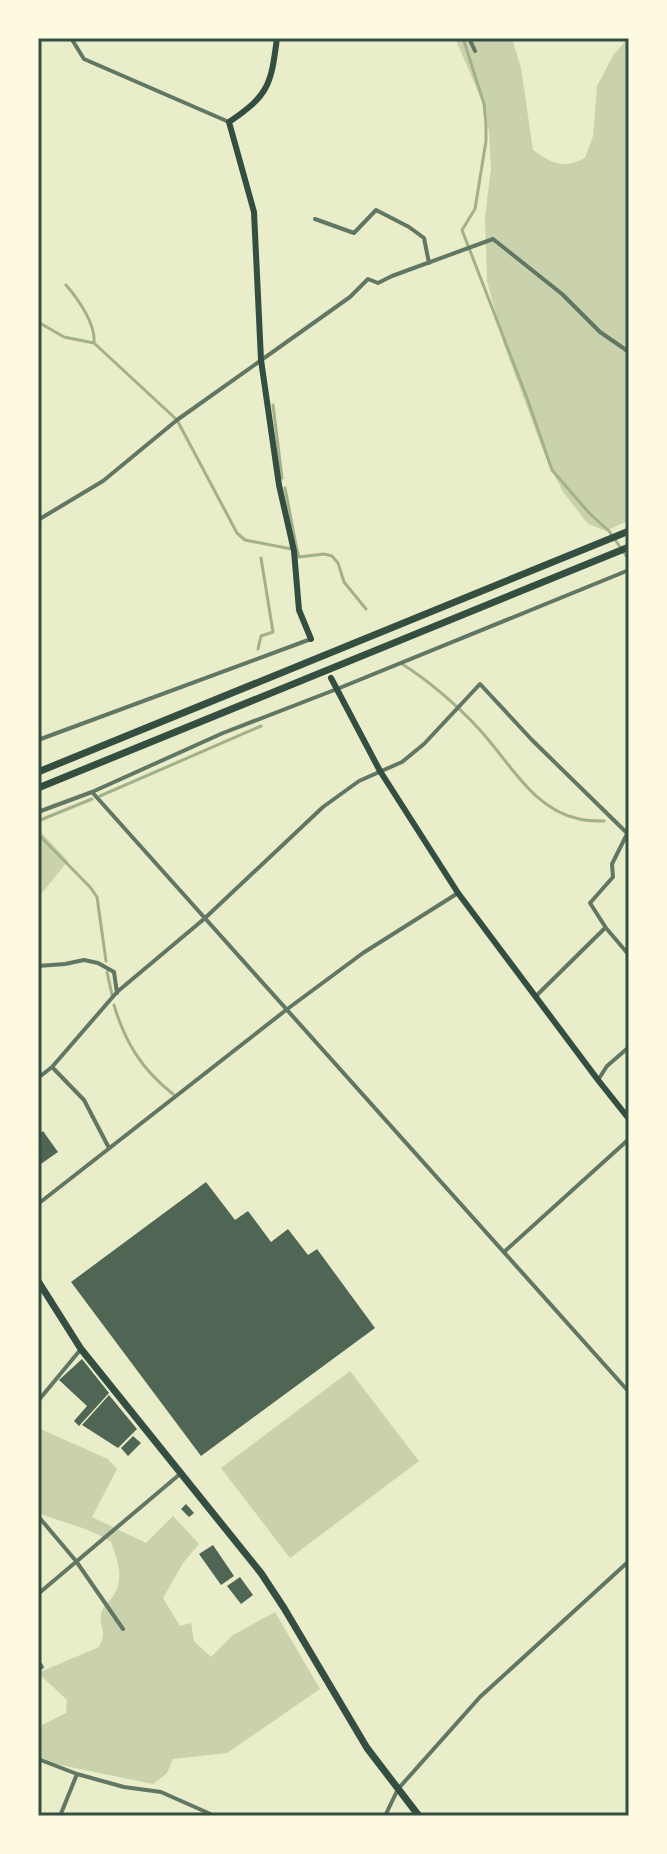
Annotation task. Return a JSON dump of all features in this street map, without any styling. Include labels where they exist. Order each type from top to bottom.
[{"type":"highway","points":[[38,772],[629,531]]},
{"type":"highway","points":[[38,788],[629,547]]},
{"type":"highway","points":[[38,1281],[81,1349],[261,1573],[367,1748],[419,1816]]},
{"type":"main road","points":[[277,38],[275,60],[266,90],[253,105],[229,122],[254,212],[261,360],[279,485],[293,548],[299,610],[311,639]]},
{"type":"main road","points":[[331,678],[380,771],[458,893],[629,1119]]},
{"type":"street","points":[[71,38],[84,59],[229,122]]},
{"type":"street","points":[[469,38],[475,51]]},
{"type":"street","points":[[315,219],[354,233],[376,210],[424,238],[429,263]]},
{"type":"street","points":[[38,520],[103,481],[177,420],[350,297],[368,279],[378,283],[493,239],[562,294],[600,332],[629,352]]},
{"type":"street","points":[[38,812],[92,792],[223,733],[629,570]]},
{"type":"street","points":[[38,740],[311,639]]},
{"type":"street","points":[[38,1078],[52,1067],[117,993],[204,919],[323,807],[359,781],[402,762],[424,744],[480,684],[628,834],[612,864],[613,877],[590,903],[629,955]]},
{"type":"street","points":[[92,792],[629,1392]]},
{"type":"street","points":[[38,1204],[286,1010],[363,953],[458,893]]},
{"type":"street","points":[[535,997],[606,928]]},
{"type":"street","points":[[38,966],[84,960],[98,963],[114,972],[117,993]]},
{"type":"street","points":[[598,1080],[607,1066],[629,1047]]},
{"type":"street","points":[[52,1067],[84,1100],[109,1148]]},
{"type":"street","points":[[504,1252],[629,1139]]},
{"type":"street","points":[[38,1401],[81,1349]]},
{"type":"street","points":[[38,1594],[181,1473]]},
{"type":"street","points":[[38,1516],[76,1561],[123,1629]]},
{"type":"street","points":[[385,1816],[398,1789],[480,1697],[629,1561]]},
{"type":"street","points":[[38,1661],[42,1667],[38,1670]]},
{"type":"street","points":[[38,1759],[124,1787],[161,1792],[215,1816]]},
{"type":"street","points":[[60,1816],[77,1774]]},
{"type":"green space","points":[[455,38],[512,38],[521,68],[533,150],[552,162],[564,164],[585,158],[593,136],[597,86],[614,54],[624,43],[624,38],[629,38],[629,520],[606,531],[588,524],[563,492],[546,458],[504,345],[487,281],[485,217],[491,168],[486,110]]},
{"type":"green space","points":[[38,829],[68,861],[38,895]]},
{"type":"green space","points":[[350,1371],[419,1461],[290,1558],[221,1468]]},
{"type":"green space","points":[[38,1428],[108,1459],[117,1469],[92,1517],[146,1543],[173,1516],[199,1544],[183,1563],[163,1598],[180,1626],[191,1623],[194,1641],[211,1657],[233,1635],[275,1612],[320,1689],[227,1753],[173,1759],[167,1773],[153,1784],[46,1762],[38,1757],[38,1727],[66,1713],[67,1700],[38,1673],[99,1647],[103,1636],[102,1612],[118,1587],[119,1574],[111,1542],[85,1529],[38,1513]]},
{"type":"building","points":[[43,1131],[58,1152],[38,1166],[38,1135]]},
{"type":"building","points":[[206,1182],[235,1220],[248,1211],[271,1242],[288,1229],[308,1255],[317,1249],[375,1328],[201,1456],[71,1282]]},
{"type":"building","points":[[82,1359],[109,1393],[79,1426],[74,1421],[87,1406],[59,1380]]},
{"type":"building","points":[[109,1395],[137,1429],[118,1448],[82,1425]]},
{"type":"building","points":[[133,1436],[141,1443],[128,1456],[121,1448]]},
{"type":"building","points":[[186,1504],[194,1513],[189,1517],[181,1509]]},
{"type":"building","points":[[213,1545],[234,1576],[221,1585],[199,1554]]},
{"type":"building","points":[[240,1577],[253,1595],[241,1604],[227,1586]]},
{"type":"waterway","points":[[463,38],[484,104],[486,141],[475,209],[462,230],[552,470],[609,531],[629,560]]},
{"type":"waterway","points":[[66,285],[89,320],[94,343]]},
{"type":"waterway","points":[[38,322],[64,337],[94,343],[177,420],[237,533],[245,540],[297,550],[299,557],[332,556],[338,563],[344,582],[366,609]]},
{"type":"waterway","points":[[273,405],[282,478]]},
{"type":"waterway","points":[[285,488],[297,550]]},
{"type":"waterway","points":[[258,649],[261,636],[273,632],[261,558]]},
{"type":"waterway","points":[[402,664],[462,711],[535,795],[562,814],[588,821],[604,821]]},
{"type":"waterway","points":[[100,796],[261,726]]},
{"type":"waterway","points":[[38,821],[92,799]]},
{"type":"waterway","points":[[38,834],[97,897],[106,961]]},
{"type":"waterway","points":[[107,972],[112,995]]},
{"type":"waterway","points":[[114,1005],[136,1054],[152,1075],[173,1094]]}]
